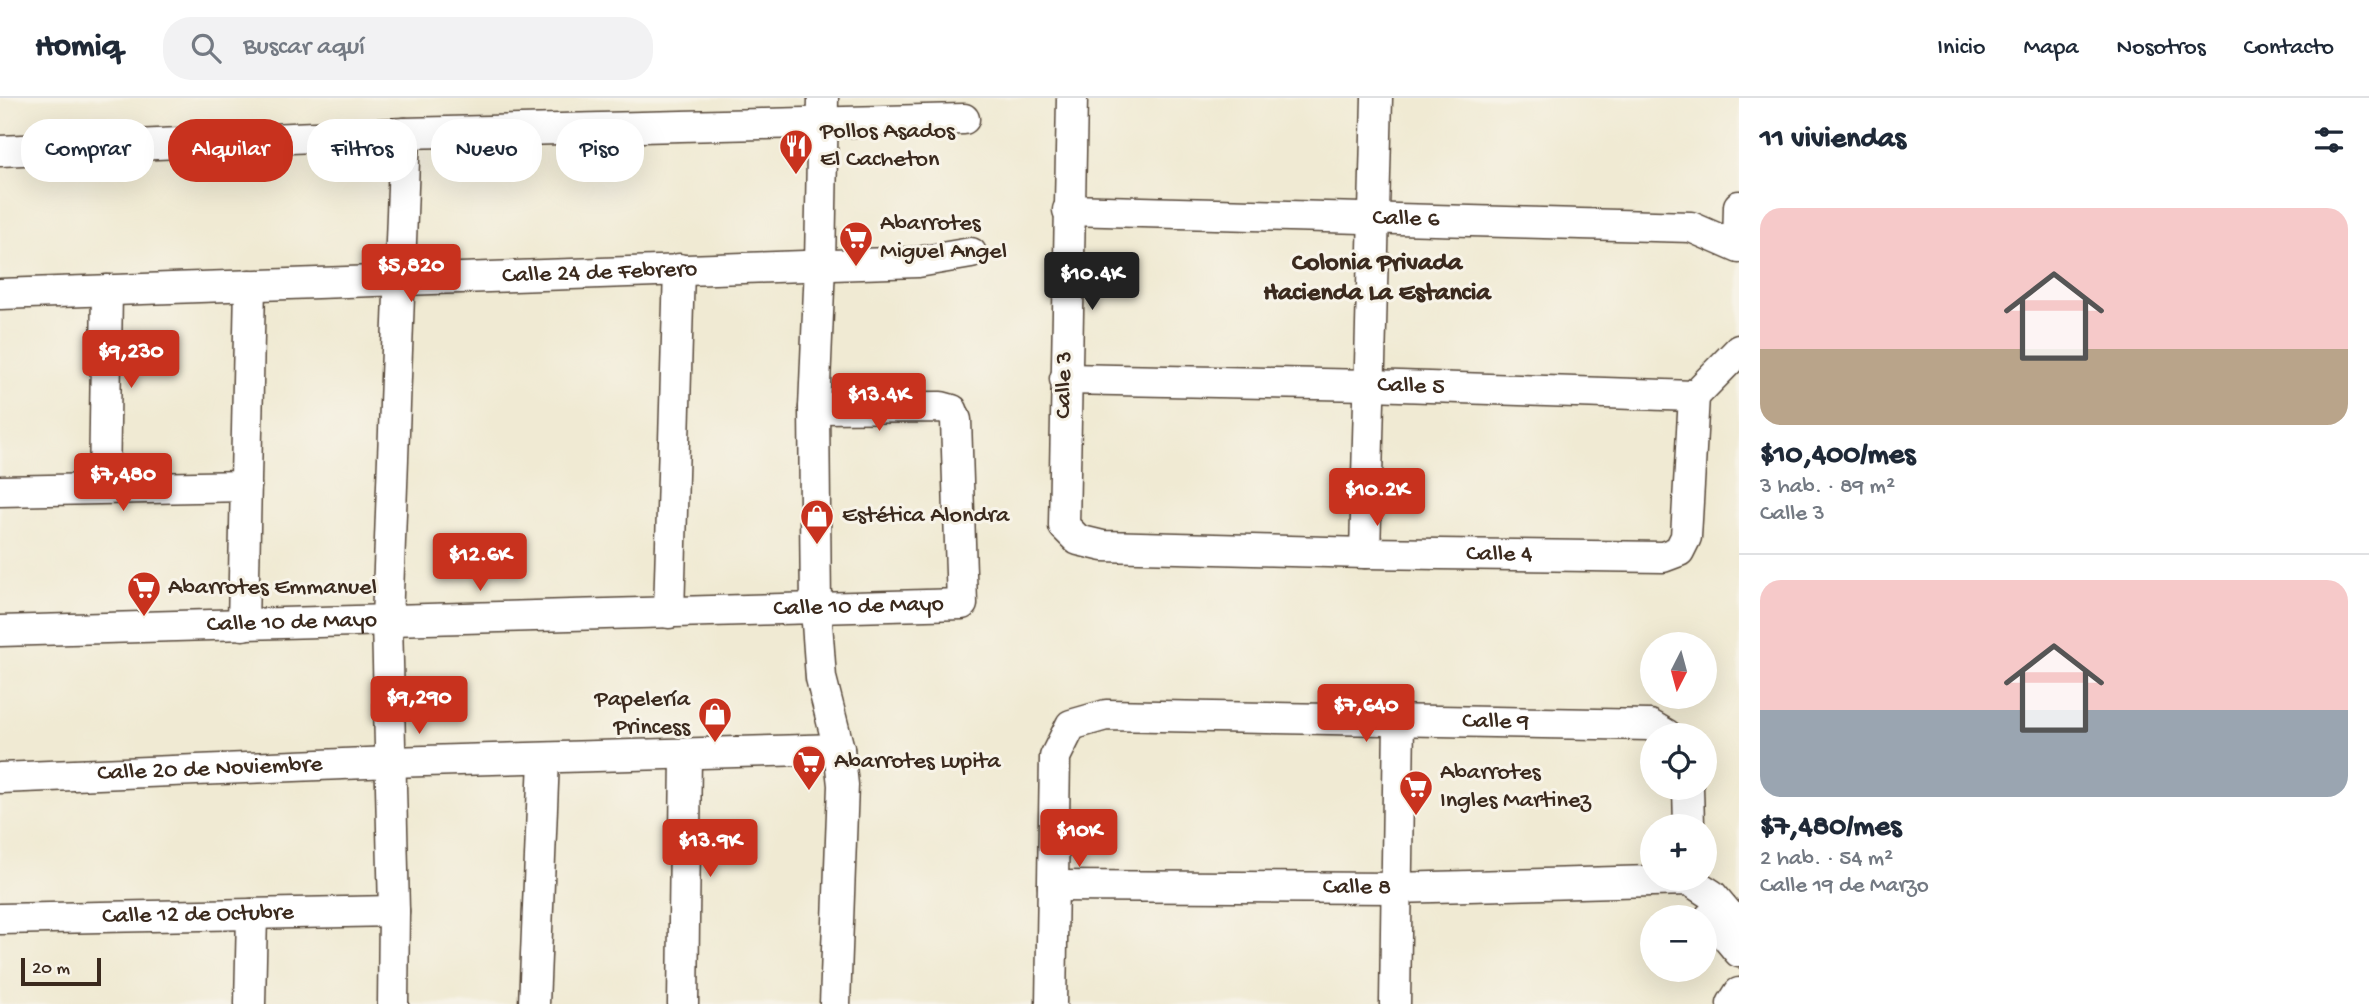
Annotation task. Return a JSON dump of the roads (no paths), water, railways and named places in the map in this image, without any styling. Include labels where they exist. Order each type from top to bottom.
[{"type":"street","name":"Calle 3","points":[[1072,98],[1064,526],[1078,540]]},
{"type":"street","points":[[1365,553],[1377,98]]},
{"type":"street","points":[[417,132],[823,110],[964,118]]},
{"type":"street","points":[[823,110],[814,408],[816,609],[821,678],[839,749],[842,785],[835,1004]]},
{"type":"street","points":[[0,151],[307,137]]},
{"type":"street","points":[[393,1004],[394,911],[387,621],[403,182]]},
{"type":"street","points":[[1738,247],[1739,206]]},
{"type":"street","name":"Calle 6","points":[[1068,210],[1691,226],[1738,247]]},
{"type":"street","name":"Calle 24 de Febrero","points":[[0,294],[918,262],[971,253]]},
{"type":"street","points":[[669,613],[679,269]]},
{"type":"street","points":[[243,625],[250,285]]},
{"type":"street","points":[[104,488],[107,290]]},
{"type":"street","points":[[1694,396],[1739,349]]},
{"type":"street","name":"Calle 5","points":[[1065,379],[1370,385],[1694,396]]},
{"type":"street","name":"Calle 4","points":[[1078,540],[1102,546],[1662,557],[1679,551],[1686,537],[1694,396]]},
{"type":"street","name":"Calle 10 de Mayo","points":[[0,631],[962,604],[956,420],[952,410],[941,407],[814,408]]},
{"type":"street","points":[[0,491],[246,486]]},
{"type":"street","name":"Calle 9","points":[[1053,886],[1055,757],[1071,725],[1106,715],[1640,725]]},
{"type":"street","points":[[1395,1004],[1399,719]]},
{"type":"street","name":"Calle 20 de Noviembre","points":[[0,778],[390,762],[839,749]]},
{"type":"street","points":[[683,1004],[686,754]]},
{"type":"street","points":[[534,1004],[544,759]]},
{"type":"street","name":"Calle 8","points":[[1053,886],[1396,888],[1640,885]]},
{"type":"street","points":[[1051,1004],[1053,886]]},
{"type":"street","points":[[1688,891],[1739,952]]},
{"type":"street","points":[[1701,891],[1712,895],[1739,927]]},
{"type":"street","name":"Calle 12 de Octubre","points":[[0,919],[394,911]]},
{"type":"street","points":[[250,1004],[253,914]]},
{"type":"street","points":[[1732,1004],[1739,993]]},
{"type":"place","name":"Pollos Asados El Cacheton","points":[[796,176]]},
{"type":"place","name":"Abarrotes Miguel Angel","points":[[856,268]]},
{"type":"place","name":"Estética Alondra","points":[[817,546]]},
{"type":"place","name":"Abarrotes Emmanuel","points":[[144,618]]},
{"type":"place","name":"Papelería Princess","points":[[715,744]]},
{"type":"place","name":"Abarrotes Lupita","points":[[809,792]]},
{"type":"place","name":"Abarrotes Ingles Martinez","points":[[1416,817]]},
{"type":"district","name":"Colonia Privada Hacienda La Estancia","points":[[1377,279]]}]
